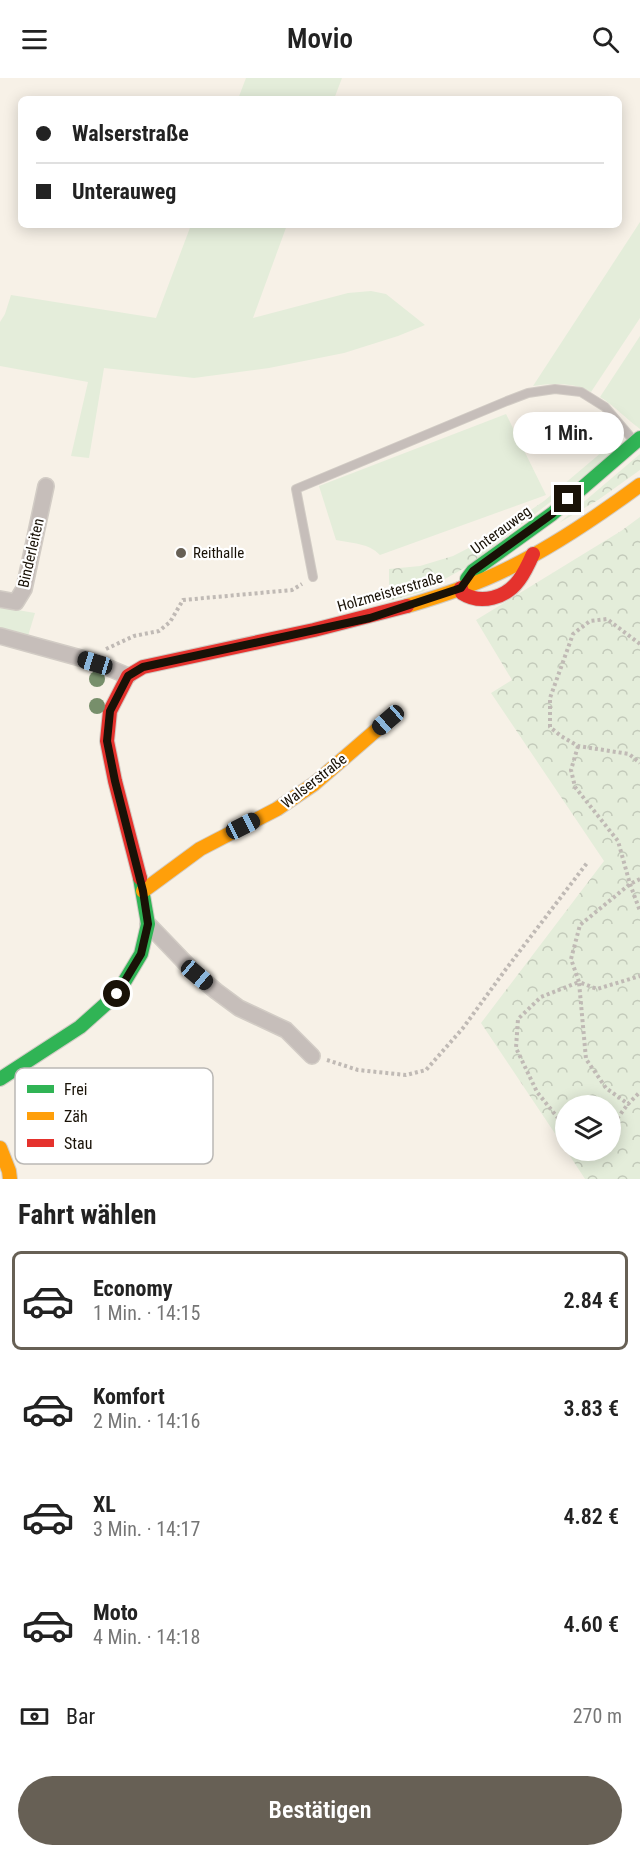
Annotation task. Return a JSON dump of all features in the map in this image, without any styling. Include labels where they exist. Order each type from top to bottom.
[{"type":"street","name":"Unterauweg","points":[[461,588],[473,571],[552,514],[638,440]]},
{"type":"street","name":"Holzmeisterstraße","points":[[128,676],[143,667],[370,618],[461,588],[506,569],[533,554],[605,510],[640,485]]},
{"type":"street","name":"Binderleiten","points":[[0,599],[16,602],[24,589],[46,486]]},
{"type":"street","points":[[461,588],[462,593],[468,598],[483,600],[492,598],[516,583],[533,554]]},
{"type":"street","points":[[0,636],[95,663],[128,676],[110,711],[107,741],[143,891],[148,924],[141,954],[117,994],[80,1027],[17,1068]]},
{"type":"street","name":"Walserstraße","points":[[143,891],[200,849],[277,809],[314,784],[388,720]]},
{"type":"street","points":[[148,924],[197,975],[216,991],[239,1008],[286,1030],[312,1056]]},
{"type":"street","points":[[0,1079],[15,1069]]},
{"type":"street","points":[[0,1148],[10,1179]]},
{"type":"lane","points":[[313,577],[296,489],[528,393],[555,388],[581,392],[605,407],[638,440]]},
{"type":"path","points":[[95,663],[105,650],[134,636],[159,631],[170,622],[183,600],[292,590],[313,577]]},
{"type":"path","points":[[640,644],[607,619],[590,621],[573,634],[550,698],[550,727],[561,736],[578,746],[629,754],[640,763]]},
{"type":"path","points":[[578,746],[571,770],[575,787],[618,841],[640,911]]},
{"type":"path","points":[[312,1056],[358,1070],[406,1075],[426,1070],[463,1028],[587,864]]},
{"type":"path","points":[[628,1104],[606,1088],[586,1059],[579,982],[571,959],[580,925],[630,884],[640,879]]},
{"type":"path","points":[[555,1114],[537,1092],[516,1048],[518,1019],[541,996],[579,982],[597,989],[640,976]]},
{"type":"path","points":[[621,1113],[640,1093]]},
{"type":"green space","points":[[246,78],[342,78],[335,96],[239,96]]},
{"type":"green space","points":[[640,222],[640,318],[591,392],[577,386],[563,384],[533,386]]},
{"type":"green space","points":[[190,228],[286,228],[253,318],[348,293],[371,291],[386,294],[425,325],[344,353],[269,368],[194,378],[104,368],[89,458],[71,456],[88,382],[0,366],[0,322],[11,295],[156,318]]},
{"type":"green space","points":[[640,336],[640,429],[600,397]]},
{"type":"green space","points":[[506,414],[546,495],[380,555],[365,546],[336,540],[319,486]]},
{"type":"green space","points":[[615,441],[621,447],[468,566],[422,592],[389,601],[389,569],[420,566],[453,556],[494,535],[544,501]]},
{"type":"green space","points":[[640,454],[640,470],[598,500],[559,523]]},
{"type":"green space","points":[[640,517],[640,1179],[585,1179],[573,1161],[621,1161],[621,1095],[555,1095],[555,1134],[481,1023],[604,861],[491,693],[512,680],[476,620]]},
{"type":"green space","points":[[0,607],[35,613],[28,636],[0,630]]},
{"type":"traffic: fast","points":[[467,579],[473,571],[552,514],[640,438]]},
{"type":"traffic: fast","points":[[17,1068],[80,1027],[117,994],[141,954],[148,924],[140,878]]},
{"type":"traffic: fast","points":[[0,1079],[15,1069]]},
{"type":"traffic: slow","points":[[407,606],[495,575],[542,551],[640,485]]},
{"type":"traffic: slow","points":[[143,891],[200,849],[277,809],[314,784],[388,720]]},
{"type":"traffic: slow","points":[[0,1148],[10,1179]]},
{"type":"traffic: jam","points":[[461,588],[462,593],[477,599],[500,595],[519,580],[533,554]]},
{"type":"traffic: jam","points":[[140,878],[107,741],[110,711],[128,676],[143,667],[314,630],[407,606]]},
{"type":"place","name":"Reithalle","points":[[181,553]]},
{"type":"route","points":[[117,994],[141,954],[148,924],[143,891],[107,741],[110,711],[128,676],[143,667],[370,618],[461,588],[473,571],[552,514],[568,499]]}]
